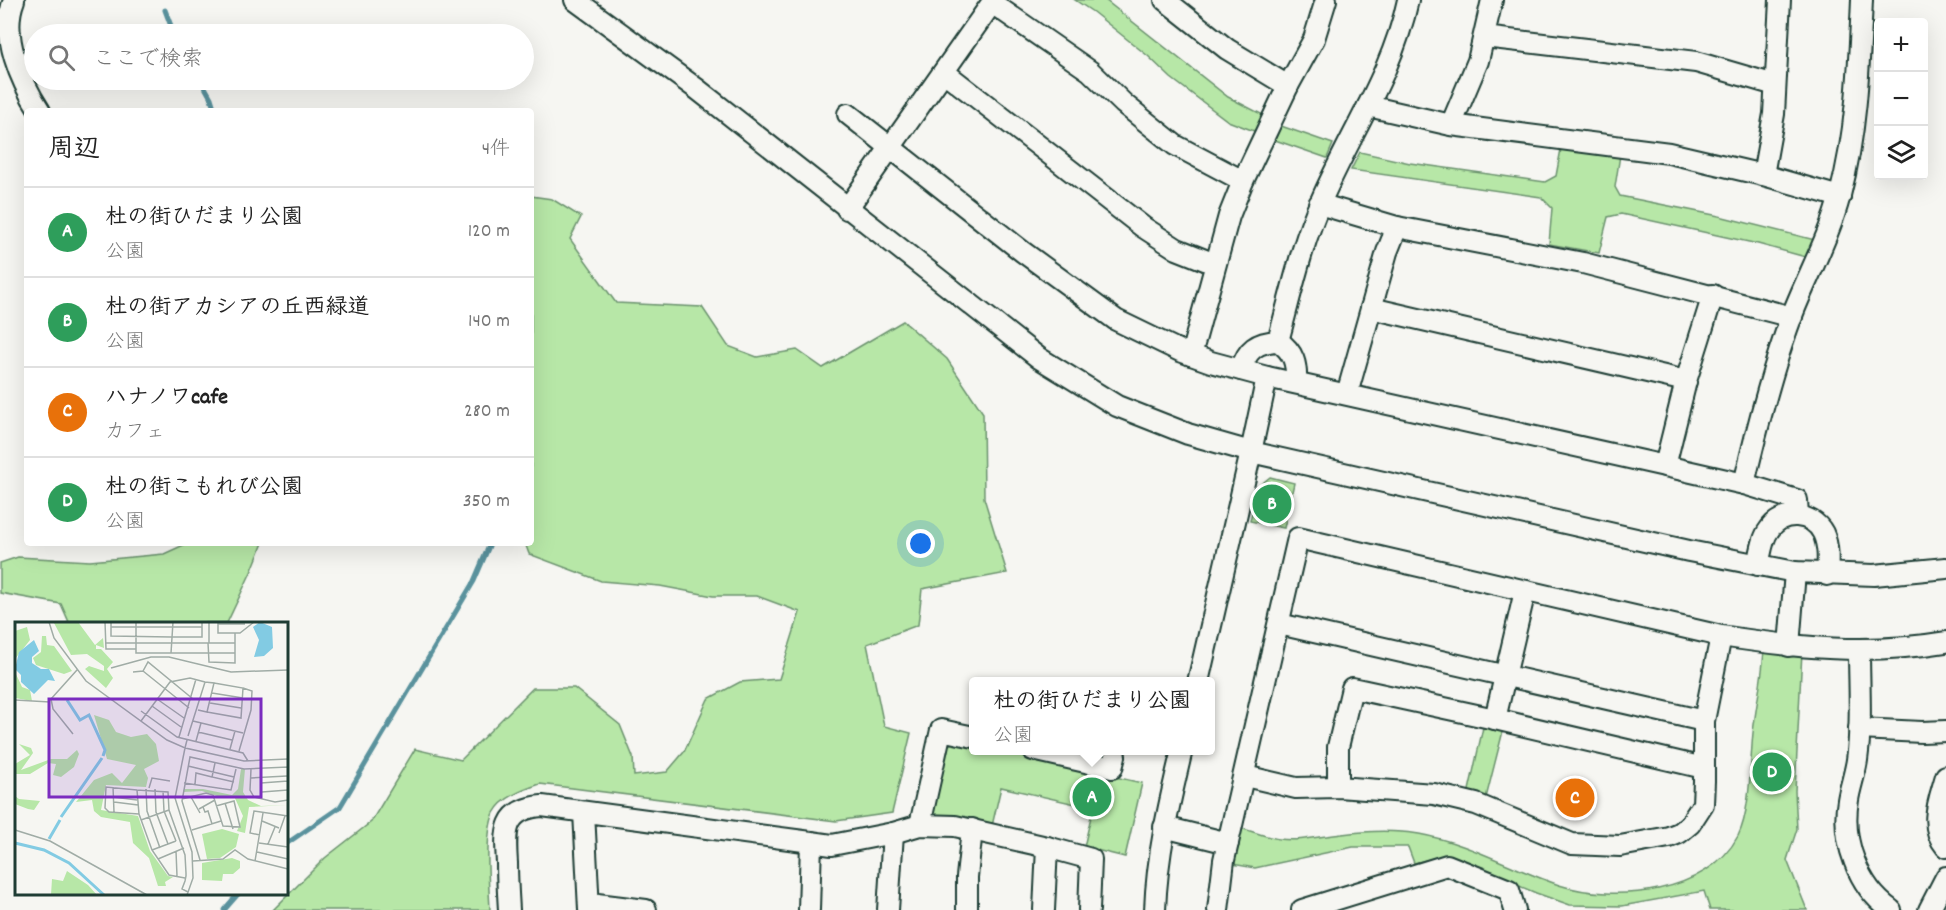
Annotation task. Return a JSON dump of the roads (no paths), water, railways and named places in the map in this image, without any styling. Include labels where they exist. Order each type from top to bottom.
[{"type":"street","points":[[14,0],[5,35],[24,81]]},
{"type":"street","points":[[575,0],[698,89],[1022,345],[1081,385],[1117,406],[1155,423],[1251,452],[1795,572],[1874,575],[1946,568]]},
{"type":"street","points":[[1165,0],[1227,49],[1288,86]]},
{"type":"street","points":[[1278,341],[1319,204],[1391,56],[1408,0]]},
{"type":"street","points":[[1451,125],[1463,101],[1484,38],[1492,0]]},
{"type":"street","points":[[1763,175],[1774,114],[1780,0]]},
{"type":"street","points":[[1743,484],[1768,391],[1792,317],[1830,227],[1840,197],[1853,139],[1862,0]]},
{"type":"street","points":[[1191,355],[1229,216],[1288,86],[1314,39],[1322,1]]},
{"type":"street","points":[[847,209],[993,2],[1090,71],[1124,104],[1175,145],[1243,181]]},
{"type":"street","points":[[1484,38],[1696,62],[1775,85]]},
{"type":"street","points":[[944,72],[1143,227],[1177,249],[1215,264]]},
{"type":"street","points":[[28,90],[38,108]]},
{"type":"street","points":[[1368,106],[1451,125],[1669,153],[1763,175],[1840,197]]},
{"type":"street","points":[[848,114],[1023,252],[1116,320],[1191,355],[1267,377],[1743,484],[1797,500],[1798,515]]},
{"type":"street","points":[[1319,204],[1397,227],[1583,263],[1792,317]]},
{"type":"street","points":[[1347,394],[1387,252],[1397,227]]},
{"type":"street","points":[[1665,466],[1686,381],[1713,295]]},
{"type":"street","points":[[1371,308],[1686,381]]},
{"type":"street","points":[[1241,370],[1250,350],[1265,342],[1278,341],[1295,359],[1296,383]]},
{"type":"street","points":[[1199,677],[1267,377]]},
{"type":"street","points":[[1758,565],[1768,530],[1780,519],[1798,515],[1810,520],[1822,531],[1827,549],[1827,574]]},
{"type":"street","points":[[1218,910],[1228,843],[1298,538],[1721,636],[1789,646],[1860,650],[1946,642]]},
{"type":"street","points":[[1789,646],[1795,572]]},
{"type":"street","points":[[1496,719],[1525,591]]},
{"type":"street","points":[[1279,624],[1704,721]]},
{"type":"street","points":[[1245,776],[1296,788],[1338,787],[1434,794],[1476,804],[1572,844],[1620,846],[1669,837],[1690,825],[1702,804],[1704,721],[1721,636]]},
{"type":"street","points":[[1860,650],[1860,729],[1857,761],[1848,801],[1848,841],[1854,862],[1868,885],[1891,910]]},
{"type":"street","points":[[1338,787],[1338,747],[1352,688],[1704,768]]},
{"type":"street","points":[[1860,729],[1946,731]]},
{"type":"street","points":[[920,825],[941,730],[969,736]]},
{"type":"street","points":[[1055,755],[1112,768],[1115,756]]},
{"type":"street","points":[[1155,910],[1156,874],[1181,755]]},
{"type":"street","points":[[1946,776],[1935,822],[1939,839],[1946,847]]},
{"type":"street","points":[[509,910],[505,833],[513,817],[522,810],[532,807],[832,845],[893,833],[920,825],[972,829],[1091,859],[1089,910]]},
{"type":"street","points":[[584,812],[589,906],[646,910]]},
{"type":"street","points":[[1164,827],[1228,843]]},
{"type":"street","points":[[967,910],[967,877],[972,829]]},
{"type":"street","points":[[888,910],[893,833]]},
{"type":"street","points":[[809,910],[811,842]]},
{"type":"street","points":[[1044,910],[1047,847]]},
{"type":"street","points":[[1303,910],[1447,865],[1509,890],[1515,910]]},
{"type":"street","points":[[1929,910],[1946,877]]},
{"type":"waterway","points":[[165,10],[170,24]]},
{"type":"waterway","points":[[207,90],[214,108]]},
{"type":"waterway","points":[[288,843],[340,807],[474,581],[489,546]]},
{"type":"waterway","points":[[224,910],[237,895]]},
{"type":"place","name":"杜の街アカシアの丘西緑道","points":[[1272,504]]},
{"type":"place","name":"杜の街こもれび公園","points":[[1772,772]]},
{"type":"place","name":"杜の街ひだまり公園","points":[[1092,797]]},
{"type":"place","name":"ハナノワcafe","points":[[1575,798]]}]
